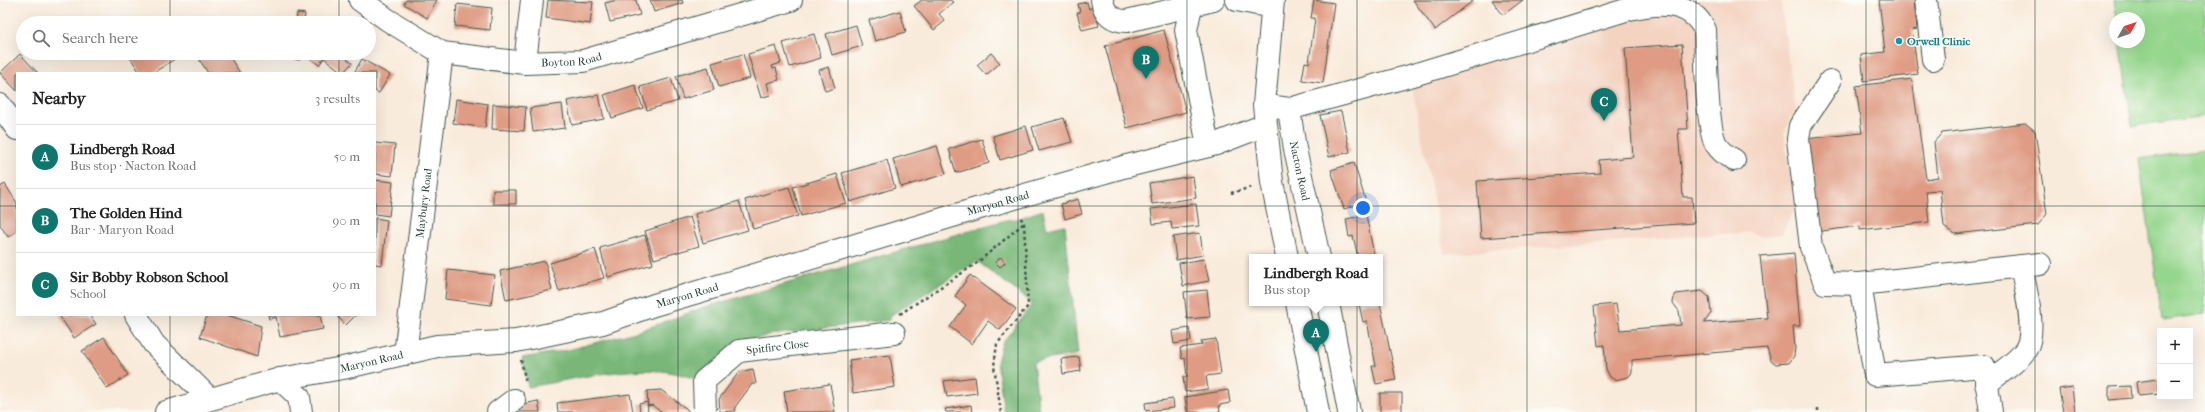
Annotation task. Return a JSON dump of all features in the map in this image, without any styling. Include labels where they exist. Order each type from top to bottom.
[{"type":"street","name":"Boyton Road","points":[[360,0],[388,20],[442,53],[525,63],[583,61],[791,0]]},
{"type":"street","points":[[525,63],[532,0]]},
{"type":"street","points":[[1102,0],[1104,9],[1108,15],[1120,21],[1135,20],[1213,0]]},
{"type":"street","points":[[1237,0],[1273,4],[1265,115],[1272,182],[1286,254]]},
{"type":"street","points":[[1926,0],[1933,59]]},
{"type":"street","points":[[1265,115],[1410,76],[1629,9],[1659,2],[1682,6],[1699,17],[1704,30],[1710,126],[1715,143],[1723,154],[1734,160]]},
{"type":"street","points":[[1191,6],[1186,30],[1208,146]]},
{"type":"street","name":"Maybury Road","points":[[405,354],[442,53]]},
{"type":"street","points":[[1830,81],[1800,126],[1798,139],[1811,247],[1825,283],[1860,284],[2031,265],[2030,340],[2026,349],[2018,359],[1986,384]]},
{"type":"street","points":[[0,105],[16,128]]},
{"type":"street","name":"Nacton Road","points":[[1289,109],[1295,149],[1318,254]]},
{"type":"street","name":"Maryon Road","points":[[166,412],[280,379],[343,368],[437,346],[516,341],[603,323],[654,305],[1123,167],[1208,146],[1265,115]]},
{"type":"street","points":[[1860,284],[1875,375],[1984,366],[1990,412]]},
{"type":"street","points":[[1298,306],[1318,412]]},
{"type":"street","points":[[1329,306],[1349,412]]},
{"type":"street","points":[[137,316],[154,344],[210,399]]},
{"type":"street","name":"Spitfire Close","points":[[705,412],[704,381],[739,351],[894,333]]},
{"type":"street","points":[[280,379],[299,397],[301,412]]},
{"type":"path","points":[[1000,412],[994,366],[997,344],[1028,306],[1024,223],[1015,211],[1011,200]]},
{"type":"path","points":[[894,333],[894,318],[977,263],[1024,223]]},
{"type":"path","points":[[506,406],[514,395],[511,391],[526,386],[516,341]]},
{"type":"shaded area","points":[[1640,0],[1781,0],[1796,108],[1784,133],[1795,208],[1782,234],[1761,237],[1752,232],[1444,254],[1410,76]]},
{"type":"green space","points":[[2114,0],[2205,0],[2205,116],[2132,126],[2121,48],[2145,48],[2145,12],[2116,12]]},
{"type":"green space","points":[[2205,150],[2205,314],[2162,320],[2139,159]]},
{"type":"green space","points":[[1043,210],[1047,229],[1065,225],[1078,354],[1033,362],[1039,412],[1004,412],[997,362],[1002,343],[1030,307],[1031,302],[977,261],[891,315],[890,320],[769,335],[737,345],[695,379],[676,373],[655,371],[612,372],[528,387],[522,358],[568,350],[639,331],[702,308],[1006,220],[1017,219]]},
{"type":"building","points":[[406,0],[437,0],[427,18],[404,4]]},
{"type":"building","points":[[548,0],[593,2],[590,24],[546,18]]},
{"type":"building","points":[[617,0],[636,0],[640,15],[610,22],[605,3]]},
{"type":"building","points":[[650,0],[682,0],[683,3],[654,12]]},
{"type":"building","points":[[922,0],[950,0],[953,2],[939,14],[945,21],[934,30],[914,6]]},
{"type":"building","points":[[1314,0],[1334,3],[1323,83],[1302,80],[1305,62],[1309,63],[1315,18],[1311,18]]},
{"type":"building","points":[[1413,0],[1474,0],[1435,30]]},
{"type":"building","points":[[1492,0],[1523,0],[1503,15]]},
{"type":"building","name":"Orwell Clinic","points":[[1879,0],[1914,0],[1917,29],[1912,30],[1918,74],[1864,81],[1861,55],[1885,52]]},
{"type":"building","points":[[1087,2],[1089,9],[1094,7],[1099,26],[1082,30],[1077,13],[1080,12],[1078,4]]},
{"type":"building","points":[[457,4],[492,8],[490,30],[455,26]]},
{"type":"building","points":[[900,11],[906,32],[875,41],[869,20]]},
{"type":"building","points":[[297,13],[305,14],[305,16],[297,16]]},
{"type":"building","points":[[856,25],[862,46],[832,55],[826,34]]},
{"type":"building","points":[[1164,30],[1186,112],[1127,128],[1105,46]]},
{"type":"building","points":[[814,34],[821,58],[790,67],[783,43]]},
{"type":"building","points":[[1682,44],[1688,129],[1678,129],[1683,197],[1692,197],[1694,223],[1481,238],[1477,181],[1600,173],[1599,160],[1633,157],[1625,48]]},
{"type":"building","points":[[776,46],[781,63],[772,66],[773,69],[776,68],[779,80],[767,83],[770,95],[761,98],[748,54]]},
{"type":"building","points":[[991,53],[1000,63],[986,75],[977,65]]},
{"type":"building","points":[[743,54],[750,78],[719,87],[712,63]]},
{"type":"building","points":[[16,58],[16,60],[26,60],[37,72],[16,72],[16,90],[0,73]]},
{"type":"building","points":[[132,60],[173,60],[155,72],[139,72]]},
{"type":"building","points":[[200,60],[232,60],[239,72],[207,72]]},
{"type":"building","points":[[312,60],[323,60],[319,65]]},
{"type":"building","points":[[327,60],[348,60],[352,63],[344,72],[342,72]]},
{"type":"building","points":[[361,60],[364,60],[390,75],[379,93],[376,92],[376,72],[355,72]]},
{"type":"building","points":[[708,67],[714,90],[683,99],[676,76]]},
{"type":"building","points":[[829,67],[835,88],[825,91],[819,70]]},
{"type":"building","points":[[671,78],[678,101],[647,110],[640,87]]},
{"type":"building","points":[[1912,79],[1926,179],[1938,177],[1934,142],[1942,133],[2025,123],[2035,131],[2047,214],[2038,225],[1955,234],[1944,226],[1940,190],[1926,191],[1929,222],[1860,230],[1860,226],[1815,232],[1805,139],[1862,133],[1856,86]]},
{"type":"building","points":[[635,85],[643,108],[612,118],[604,95]]},
{"type":"building","points":[[599,95],[604,119],[572,125],[567,101]]},
{"type":"building","points":[[456,99],[488,104],[485,128],[453,123]]},
{"type":"building","points":[[493,104],[526,107],[524,131],[492,129]]},
{"type":"building","points":[[562,104],[565,128],[533,132],[530,108]]},
{"type":"building","points":[[1341,111],[1350,152],[1329,157],[1320,115]]},
{"type":"building","points":[[1064,118],[1072,142],[1039,151],[1032,127]]},
{"type":"building","points":[[1026,126],[1033,150],[1000,160],[993,136]]},
{"type":"building","points":[[982,139],[989,163],[956,173],[949,149]]},
{"type":"building","points":[[376,143],[395,145],[392,176],[376,174]]},
{"type":"building","points":[[937,146],[946,174],[901,187],[893,159]]},
{"type":"building","points":[[887,160],[895,188],[850,202],[842,173]]},
{"type":"building","points":[[1354,163],[1366,202],[1344,209],[1331,170]]},
{"type":"building","points":[[837,174],[846,203],[801,216],[793,187]]},
{"type":"building","points":[[1193,176],[1196,198],[1152,204],[1149,183]]},
{"type":"building","points":[[376,180],[393,182],[389,216],[376,214]]},
{"type":"building","points":[[5,184],[16,201],[16,232],[8,237],[0,225],[0,187]]},
{"type":"building","points":[[789,187],[798,216],[753,229],[745,200]]},
{"type":"building","points":[[493,190],[516,190],[516,204],[493,204]]},
{"type":"building","points":[[1078,199],[1082,214],[1065,219],[1061,204]]},
{"type":"building","points":[[739,201],[748,230],[703,243],[695,214]]},
{"type":"building","points":[[1196,204],[1199,226],[1172,229],[1171,222],[1153,224],[1151,209]]},
{"type":"building","points":[[1366,215],[1374,254],[1357,254],[1353,236],[1349,237],[1346,219]]},
{"type":"building","points":[[690,217],[699,246],[654,259],[645,231]]},
{"type":"building","points":[[376,218],[387,220],[382,265],[376,264]]},
{"type":"building","points":[[1200,233],[1203,255],[1176,260],[1173,237]]},
{"type":"building","points":[[645,235],[653,264],[608,277],[600,248]]},
{"type":"building","points":[[595,249],[604,278],[559,291],[550,263]]},
{"type":"building","points":[[1794,253],[1800,326],[1793,326],[1795,348],[1794,356],[1789,363],[1776,364],[1771,360],[1767,348],[1632,360],[1632,373],[1628,377],[1615,380],[1610,377],[1606,369],[1604,345],[1598,346],[1594,306],[1616,304],[1620,330],[1681,325],[1679,311],[1673,303],[1674,297],[1676,294],[1702,291],[1709,297],[1711,313],[1704,323],[1767,318],[1760,256]]},
{"type":"building","points":[[1001,257],[1005,263],[1000,267],[995,262]]},
{"type":"building","points":[[1204,259],[1209,281],[1183,286],[1179,263]]},
{"type":"building","points":[[545,261],[552,290],[506,300],[500,271]]},
{"type":"building","points":[[448,270],[495,275],[491,305],[445,299]]},
{"type":"building","points":[[970,275],[1016,309],[1000,330],[988,321],[972,344],[950,327],[966,305],[955,296]]},
{"type":"building","points":[[1207,290],[1210,317],[1187,319],[1184,292]]},
{"type":"building","points":[[1359,306],[1381,306],[1396,380],[1376,384],[1372,366],[1376,366],[1367,321],[1363,322]]},
{"type":"building","points":[[60,316],[91,316],[96,324],[74,338]]},
{"type":"building","points":[[207,316],[230,316],[261,326],[257,357],[200,337]]},
{"type":"building","points":[[268,316],[320,316],[323,329],[280,337],[276,317],[269,319]]},
{"type":"building","points":[[337,316],[355,316],[346,325]]},
{"type":"building","points":[[1189,328],[1191,341],[1174,344],[1172,331]]},
{"type":"building","points":[[104,337],[128,375],[107,389],[82,351]]},
{"type":"building","points":[[1216,339],[1221,374],[1206,376],[1208,389],[1185,392],[1183,377],[1187,377],[1185,358],[1182,359],[1180,348],[1202,345],[1201,341]]},
{"type":"building","points":[[890,355],[895,387],[853,393],[849,360]]},
{"type":"building","points":[[1079,357],[1081,371],[1063,374],[1061,359]]},
{"type":"building","points":[[753,369],[756,384],[752,384],[735,407],[736,411],[720,412],[719,399],[739,372]]},
{"type":"building","points":[[975,377],[977,393],[947,397],[944,381]]},
{"type":"building","points":[[2157,379],[2157,394],[2138,396],[2136,382]]},
{"type":"building","points":[[830,384],[835,412],[787,412],[784,391]]},
{"type":"building","points":[[2130,386],[2131,398],[2109,400],[2109,387]]},
{"type":"building","points":[[2072,387],[2075,412],[2063,412],[2059,389]]},
{"type":"building","points":[[661,390],[688,410],[688,412],[661,412],[652,405],[648,406],[647,391]]},
{"type":"building","points":[[1228,390],[1230,403],[1219,405],[1220,412],[1187,412],[1185,397]]},
{"type":"building","points":[[1380,393],[1402,393],[1402,412],[1380,412]]},
{"type":"building","points":[[630,394],[633,412],[558,412],[557,403]]},
{"type":"building","points":[[1173,399],[1174,408],[1146,411],[1145,403]]},
{"type":"building","points":[[538,401],[540,412],[518,412],[524,404]]},
{"type":"building","points":[[647,402],[648,412],[640,412],[639,404]]},
{"type":"building","points":[[971,405],[972,412],[946,412],[945,409]]},
{"type":"place","name":"Orwell Clinic","points":[[1899,41]]},
{"type":"place","name":"The Golden Hind","points":[[1146,79]]},
{"type":"place","name":"Sir Bobby Robson School","points":[[1604,121]]},
{"type":"place","name":"Lindbergh Road","points":[[1316,352]]}]
